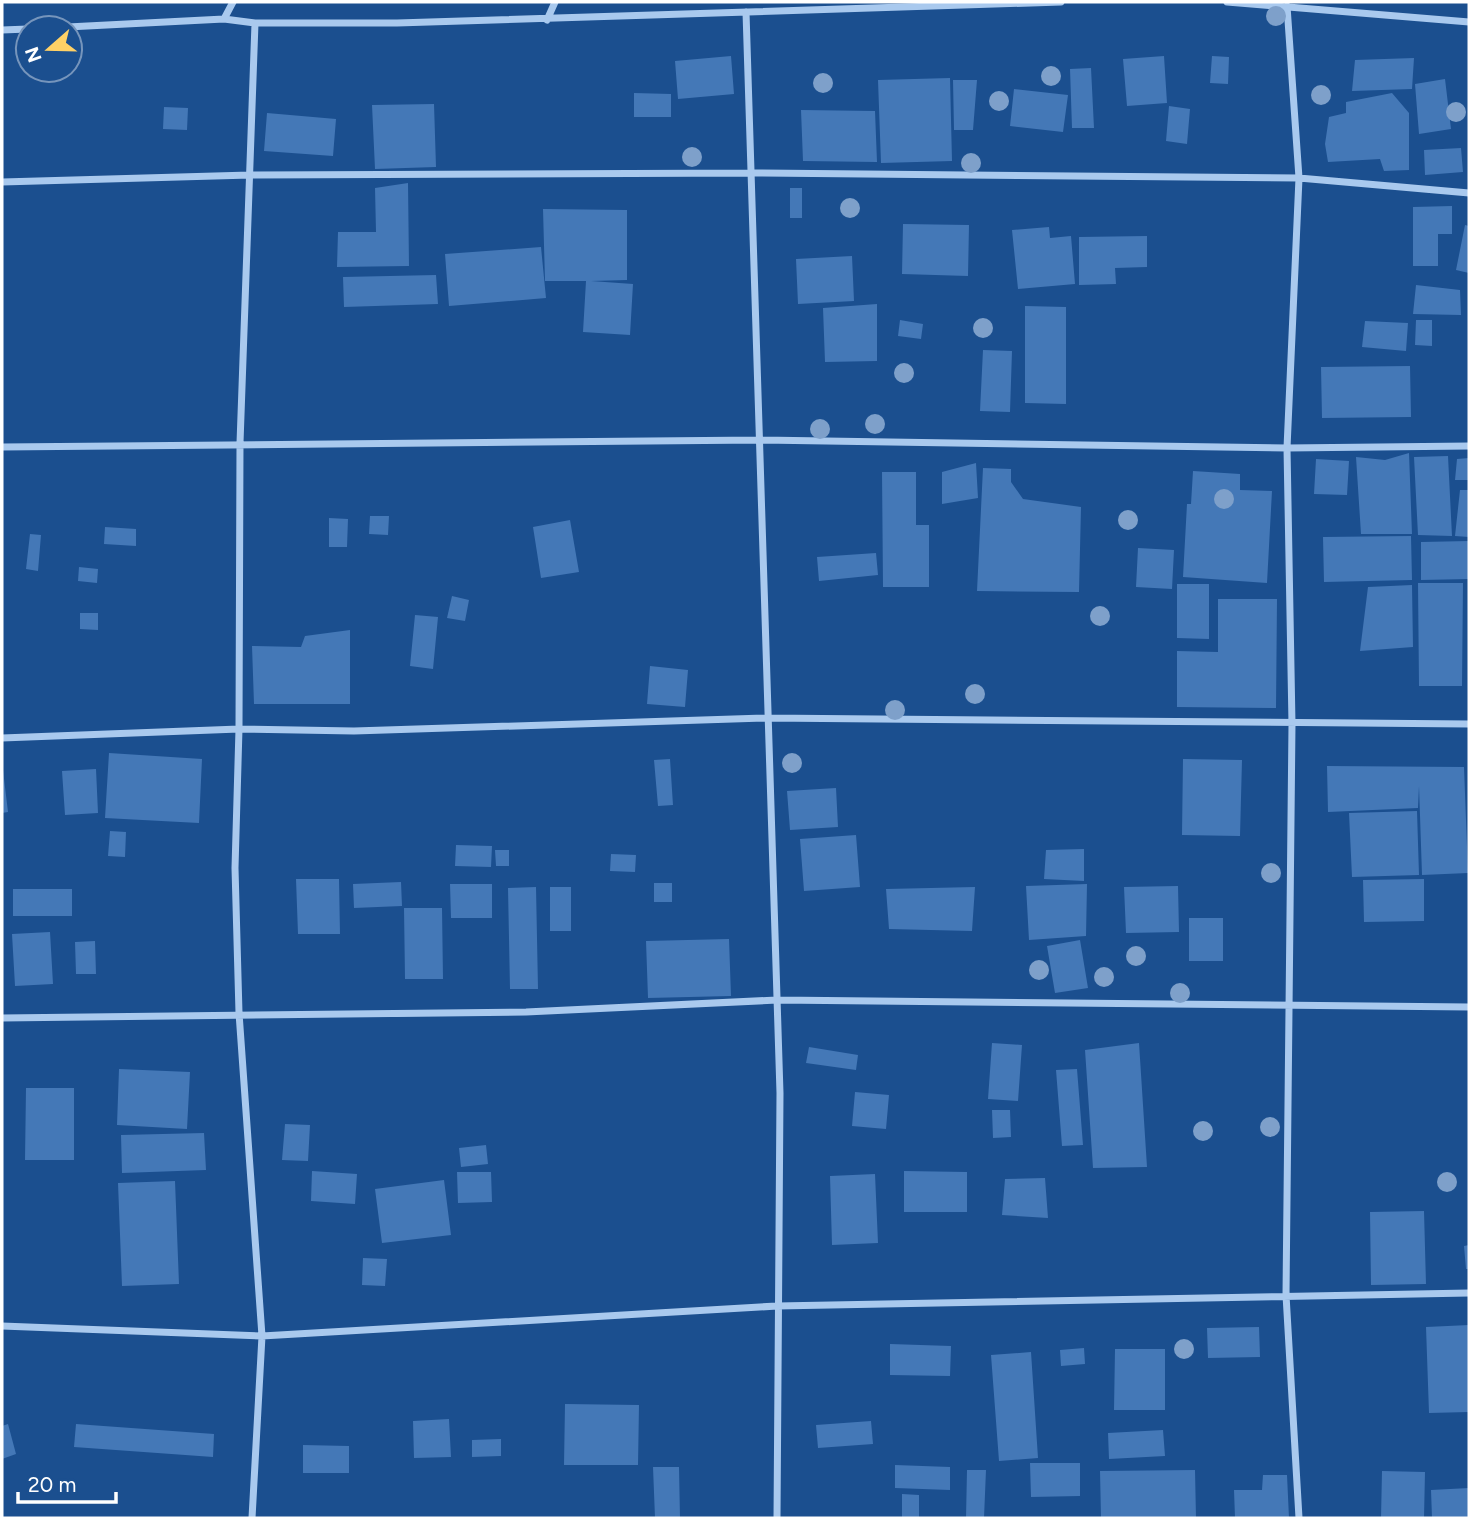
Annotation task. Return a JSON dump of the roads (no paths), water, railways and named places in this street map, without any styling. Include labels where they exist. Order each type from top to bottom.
[{"type":"street","points":[[224,19],[233,2]]},
{"type":"street","points":[[547,20],[555,2]]},
{"type":"street","points":[[84,26],[224,19],[255,23],[547,20],[746,12],[850,4],[1061,2]]},
{"type":"street","points":[[1227,2],[1469,22]]},
{"type":"street","points":[[1287,6],[1299,178],[1287,448],[1292,724],[1286,1296],[1299,1518]]},
{"type":"street","points":[[746,12],[780,1093],[776,1518]]},
{"type":"street","points":[[252,1518],[262,1336],[239,1013],[235,868],[239,729],[240,443],[255,23]]},
{"type":"street","points":[[2,182],[250,175],[752,173],[1299,178],[1469,193]]},
{"type":"street","points":[[2,447],[760,440],[1287,448],[1469,446]]},
{"type":"street","points":[[2,738],[239,729],[354,731],[767,718],[1469,724]]},
{"type":"street","points":[[2,1018],[239,1013],[526,1012],[777,1000],[1469,1007]]},
{"type":"street","points":[[2,1326],[262,1336],[777,1306],[1469,1293]]}]
